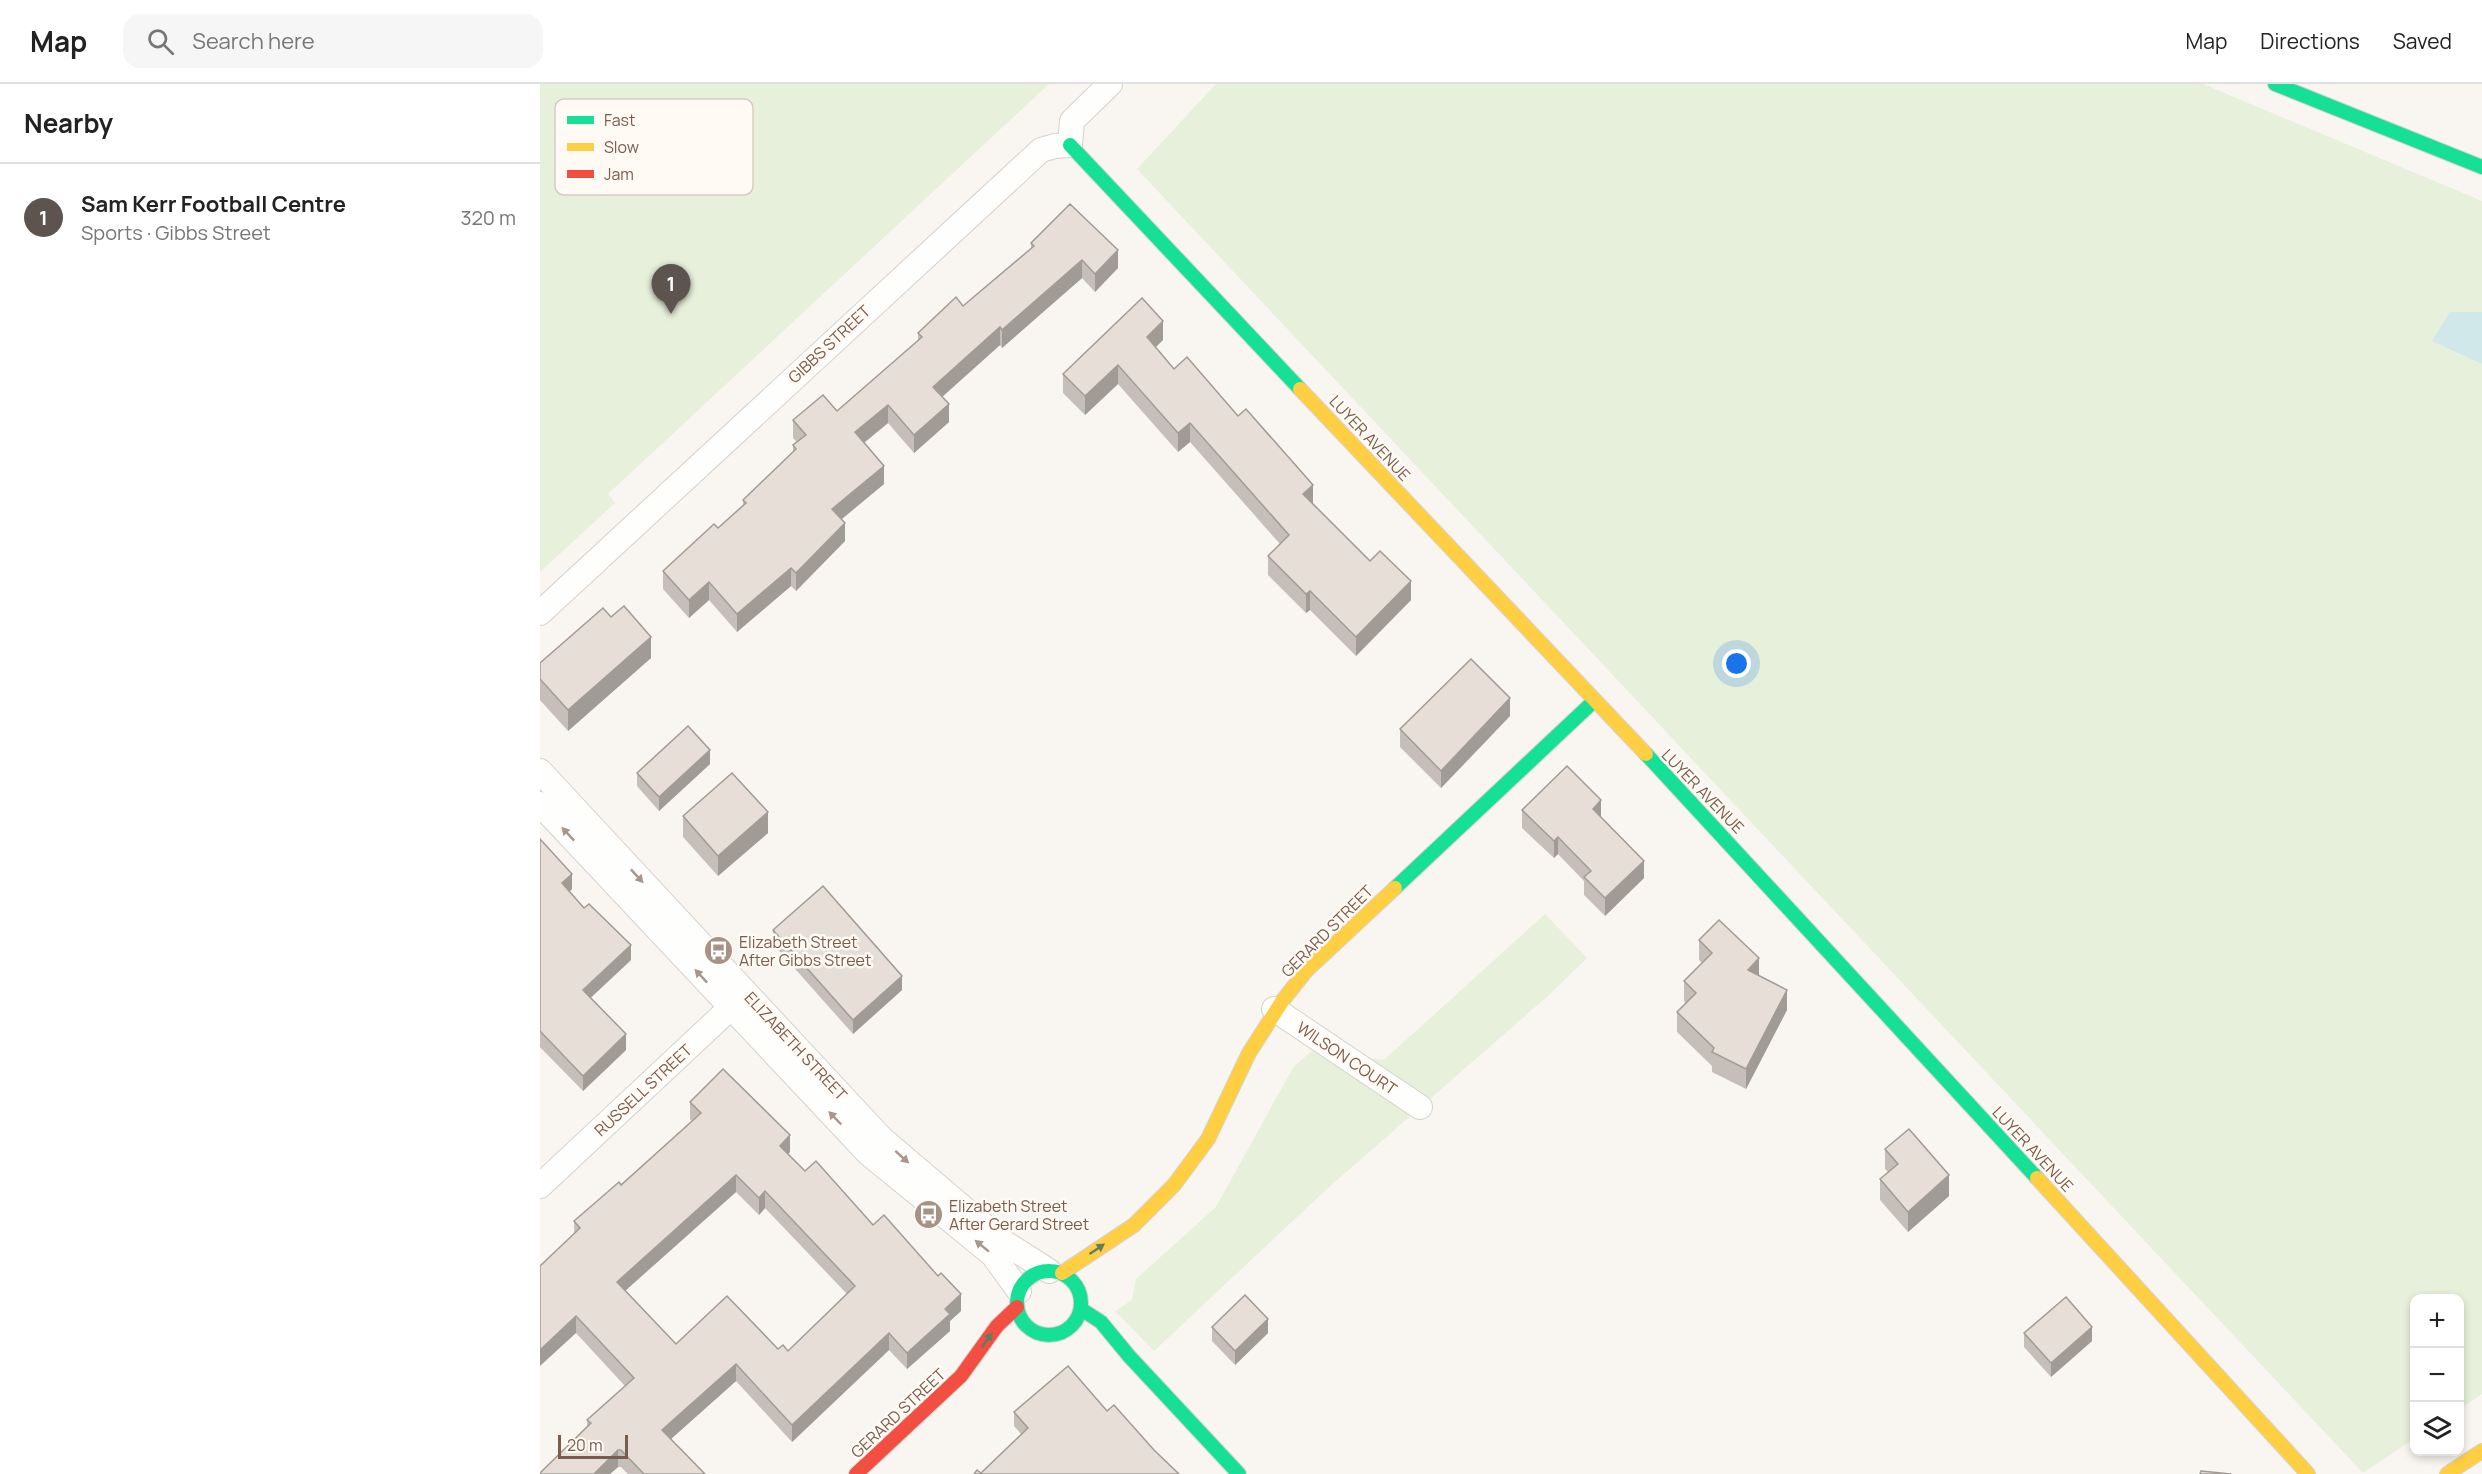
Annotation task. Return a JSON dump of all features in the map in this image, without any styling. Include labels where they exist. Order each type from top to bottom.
[{"type":"street","points":[[1070,145],[1072,122],[1110,84]]},
{"type":"street","points":[[2275,84],[2482,168]]},
{"type":"street","name":"GIBBS STREET","points":[[540,613],[1041,150],[1070,145]]},
{"type":"street","name":"LUYER AVENUE","points":[[1070,145],[1737,850],[2308,1472]]},
{"type":"street","name":"GERARD STREET","points":[[1055,1272],[1133,1225],[1164,1197],[1208,1139],[1229,1100],[1248,1054],[1274,1010],[1306,971],[1594,701]]},
{"type":"street","name":"ELIZABETH STREET","points":[[540,771],[869,1154],[993,1255],[1018,1299]]},
{"type":"street","name":"ELIZABETH STREET","points":[[540,804],[882,1139],[1002,1241],[1055,1272]]},
{"type":"street","name":"RUSSELL STREET","points":[[540,1186],[738,1000]]},
{"type":"street","name":"WILSON COURT","points":[[1274,1010],[1420,1107]]},
{"type":"street","name":"GERARD STREET","points":[[1114,1254],[1133,1225]]},
{"type":"street","points":[[1038,1334],[1024,1323],[1018,1299],[1031,1276],[1055,1272],[1076,1284],[1082,1305],[1101,1322],[1129,1356],[1239,1474]]},
{"type":"street","points":[[1019,1340],[1038,1334],[1056,1335],[1076,1330],[1082,1305],[1095,1283]]},
{"type":"street","name":"GERARD STREET","points":[[961,1376],[1018,1299]]},
{"type":"street","points":[[1100,1342],[1129,1356]]},
{"type":"street","name":"GERARD STREET","points":[[856,1474],[961,1376],[990,1358]]},
{"type":"street","points":[[2449,1473],[2482,1451]]},
{"type":"green space","points":[[540,84],[1049,84],[608,494],[615,503],[540,572]]},
{"type":"green space","points":[[1216,84],[2203,84],[2482,201],[2482,312],[2450,312],[2477,360],[2482,364],[2482,1394],[2464,1406],[2464,1294],[2410,1294],[2410,1442],[2363,1473],[1137,169]]},
{"type":"green space","points":[[1545,914],[1587,958],[1549,995],[1328,1188],[1154,1351],[1115,1311],[1132,1300],[1136,1279],[1216,1207],[1294,1066],[1312,1051],[1384,1060]]},
{"type":"water","points":[[2450,312],[2482,312],[2482,364],[2432,341]]},
{"type":"building","points":[[1070,204],[1118,250],[1095,274],[1082,260],[1002,330],[1000,327],[933,387],[949,404],[914,435],[888,405],[855,432],[884,466],[832,509],[845,523],[796,573],[791,568],[737,614],[709,582],[689,600],[663,571],[714,524],[718,528],[746,503],[743,500],[796,449],[793,445],[806,435],[793,420],[823,395],[837,411],[922,337],[918,333],[956,297],[963,306],[1034,246],[1031,243]]},
{"type":"building","points":[[1142,298],[1163,321],[1147,337],[1174,369],[1187,357],[1238,416],[1246,409],[1313,485],[1303,494],[1370,561],[1380,551],[1411,581],[1356,637],[1310,591],[1306,594],[1268,556],[1289,535],[1190,423],[1178,433],[1118,365],[1085,396],[1063,374]]},
{"type":"building","points":[[624,606],[651,637],[568,710],[540,679],[540,663],[603,608],[611,617]]},
{"type":"building","points":[[1471,659],[1510,698],[1441,771],[1400,729]]},
{"type":"building","points":[[688,726],[710,750],[659,797],[637,773]]},
{"type":"building","points":[[1567,766],[1601,800],[1593,809],[1644,861],[1605,898],[1584,877],[1591,871],[1558,837],[1554,841],[1522,810]]},
{"type":"building","points":[[732,773],[768,812],[718,856],[683,816]]},
{"type":"building","points":[[540,839],[572,874],[562,883],[584,908],[589,904],[631,945],[583,990],[626,1034],[583,1076],[540,1031]]},
{"type":"building","points":[[823,886],[902,976],[853,1020],[773,930]]},
{"type":"building","points":[[1719,920],[1759,958],[1748,970],[1787,990],[1746,1069],[1712,1052],[1714,1048],[1677,1012],[1696,993],[1684,981],[1712,953],[1699,940]]},
{"type":"building","points":[[723,1069],[790,1135],[780,1146],[805,1171],[816,1161],[873,1225],[884,1215],[938,1276],[941,1273],[961,1294],[945,1309],[950,1314],[907,1353],[889,1333],[792,1425],[736,1364],[662,1430],[705,1474],[644,1474],[621,1450],[618,1450],[594,1474],[540,1474],[591,1423],[587,1420],[634,1378],[576,1316],[540,1350],[540,1266],[580,1228],[574,1221],[619,1182],[621,1185],[701,1113],[690,1102]],"holes":[[[736,1175],[759,1198],[765,1191],[855,1286],[788,1351],[783,1345],[778,1349],[727,1296],[676,1344],[617,1282]]]},
{"type":"building","points":[[1909,1129],[1949,1175],[1908,1212],[1880,1179],[1898,1164],[1885,1149]]},
{"type":"building","points":[[1245,1295],[1268,1319],[1235,1351],[1212,1327]]},
{"type":"building","points":[[2066,1297],[2092,1327],[2051,1363],[2024,1333]]},
{"type":"building","points":[[1068,1366],[1107,1411],[1114,1405],[1179,1474],[974,1474],[977,1470],[981,1473],[1028,1428],[1014,1412]]},
{"type":"building","points":[[2201,1471],[2231,1474],[2200,1474]]},
{"type":"traffic: fast","points":[[2275,84],[2482,167]]},
{"type":"traffic: fast","points":[[1070,145],[1300,389]]},
{"type":"traffic: fast","points":[[1395,888],[1594,701]]},
{"type":"traffic: fast","points":[[1646,754],[2037,1178]]},
{"type":"traffic: fast","points":[[1043,1271],[1055,1271],[1072,1280],[1079,1291],[1081,1303],[1079,1315],[1072,1326],[1055,1335],[1043,1335],[1031,1330],[1022,1321],[1017,1309],[1017,1297],[1022,1285],[1031,1276],[1043,1271]]},
{"type":"traffic: fast","points":[[1081,1309],[1101,1322],[1129,1356],[1239,1474]]},
{"type":"traffic: slow","points":[[1300,389],[1646,754]]},
{"type":"traffic: slow","points":[[1062,1273],[1134,1225],[1174,1185],[1208,1139],[1249,1053],[1283,1000],[1306,971],[1395,888]]},
{"type":"traffic: slow","points":[[2037,1178],[2308,1474]]},
{"type":"traffic: slow","points":[[2447,1474],[2482,1451]]},
{"type":"traffic: jam","points":[[856,1474],[961,1376],[997,1326],[1017,1307]]},
{"type":"place","name":"Sam Kerr Football Centre","points":[[671,314]]},
{"type":"place","name":"Elizabeth Street After Gibbs Street","points":[[718,951]]},
{"type":"place","name":"Elizabeth Street After Gerard Street","points":[[928,1215]]}]
